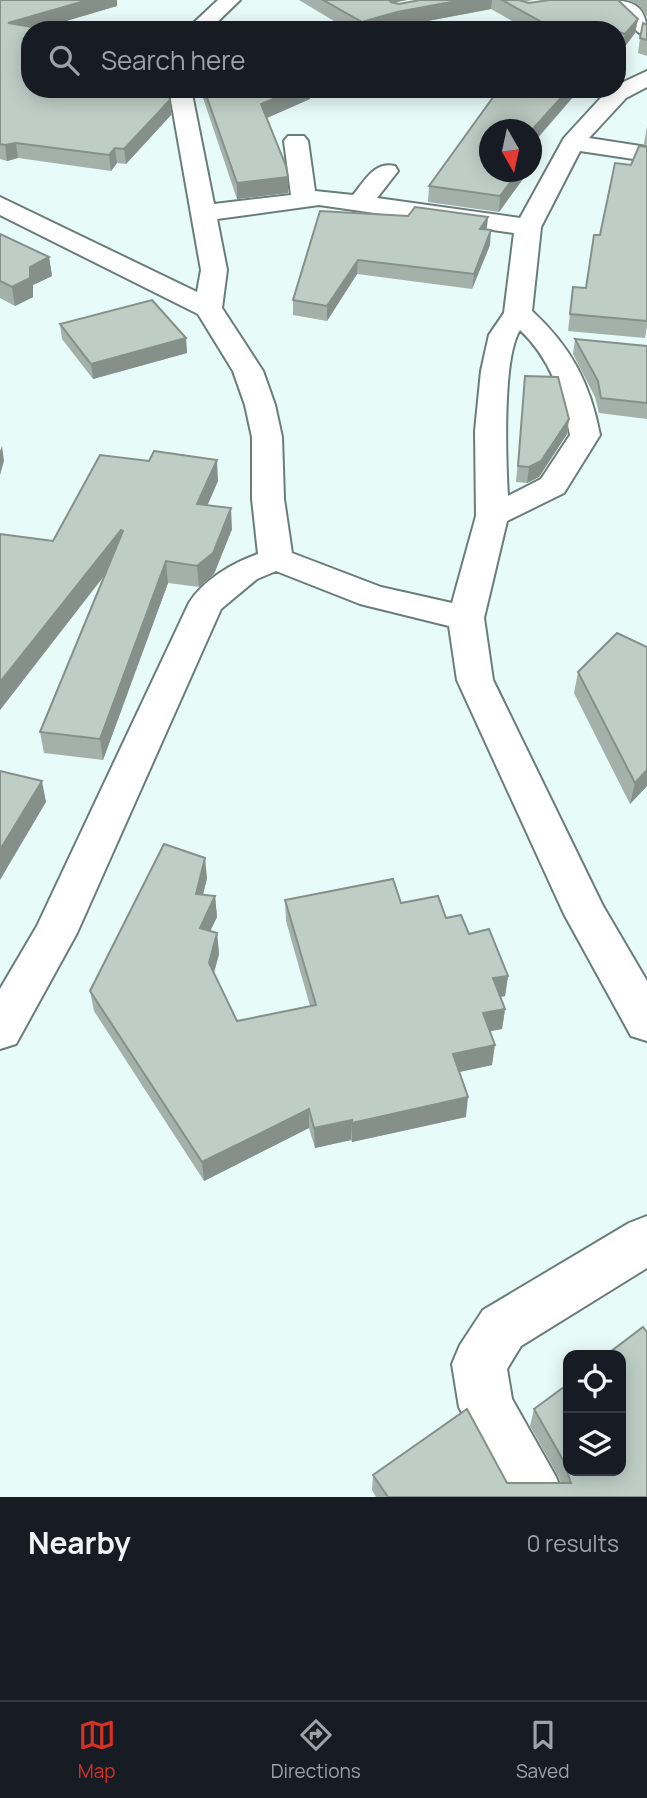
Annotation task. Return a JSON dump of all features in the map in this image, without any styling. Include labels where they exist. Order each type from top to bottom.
[{"type":"street","points":[[206,21],[230,0]]},
{"type":"street","points":[[614,0],[633,14],[647,32]]},
{"type":"street","points":[[626,91],[641,63]]},
{"type":"street","points":[[182,98],[214,270],[208,308]]},
{"type":"street","points":[[622,98],[572,143],[528,227],[518,313],[503,335],[496,371],[490,431],[492,516],[466,618],[475,680],[585,914],[647,1023]]},
{"type":"street","points":[[296,141],[304,200]]},
{"type":"street","points":[[572,143],[647,154]]},
{"type":"street","points":[[361,202],[386,171]]},
{"type":"street","points":[[202,214],[319,198],[528,227]]},
{"type":"street","points":[[0,205],[208,308],[248,371],[260,405],[267,436],[268,499],[276,559]]},
{"type":"street","points":[[492,516],[553,485],[585,435],[578,398],[548,341],[518,313]]},
{"type":"street","points":[[548,341],[585,345]]},
{"type":"street","points":[[0,1030],[55,933],[206,603],[245,571],[276,559],[372,596],[466,618]]},
{"type":"street","points":[[536,1497],[486,1407],[479,1364],[502,1328],[647,1240]]},
{"type":"building","points":[[0,0],[88,0],[8,23],[21,25],[21,98],[170,98],[124,149],[115,148],[109,155],[16,143],[0,144]]},
{"type":"building","points":[[323,0],[389,0],[399,4],[420,0],[462,0],[397,12],[360,21]]},
{"type":"building","points":[[502,0],[529,3],[549,0],[618,0],[638,19],[626,33],[626,21],[540,21]]},
{"type":"building","points":[[643,23],[647,25],[647,40],[640,38]]},
{"type":"building","points":[[207,98],[275,98],[261,104],[288,177],[237,183]]},
{"type":"building","points":[[493,98],[561,98],[542,119],[479,119],[479,182],[510,182],[500,196],[429,186]]},
{"type":"building","points":[[639,146],[647,147],[647,321],[570,314],[573,287],[586,288],[594,235],[600,235],[615,163],[631,165]]},
{"type":"building","points":[[415,207],[488,217],[480,229],[491,230],[474,274],[358,260],[327,306],[293,300],[320,211],[408,216]]},
{"type":"building","points":[[0,234],[49,257],[30,267],[30,278],[12,287],[0,281]]},
{"type":"building","points":[[152,300],[186,338],[91,364],[60,324]]},
{"type":"building","points":[[575,339],[647,346],[647,403],[601,398],[598,381]]},
{"type":"building","points":[[525,376],[558,377],[569,419],[541,461],[529,467],[518,466]]},
{"type":"building","points":[[154,451],[217,460],[197,504],[231,508],[213,553],[197,566],[166,561],[100,739],[40,732],[123,531],[121,530],[0,682],[0,534],[53,541],[100,455],[149,461]]},
{"type":"building","points":[[617,633],[647,647],[647,770],[635,783],[578,672]]},
{"type":"building","points":[[0,771],[42,781],[0,850]]},
{"type":"building","points":[[164,844],[205,858],[196,894],[215,896],[200,928],[217,933],[209,963],[237,1021],[316,1005],[285,900],[393,879],[401,903],[438,896],[446,918],[461,915],[469,934],[489,929],[508,976],[493,978],[505,1009],[483,1013],[495,1045],[453,1054],[468,1097],[352,1123],[352,1120],[314,1128],[309,1109],[202,1162],[90,991]]},
{"type":"building","points":[[643,1327],[647,1332],[647,1497],[388,1497],[373,1475],[467,1409],[507,1483],[571,1483],[569,1476],[626,1476],[626,1350],[613,1350]]},
{"type":"building","points":[[563,1388],[563,1460],[534,1409]]}]
